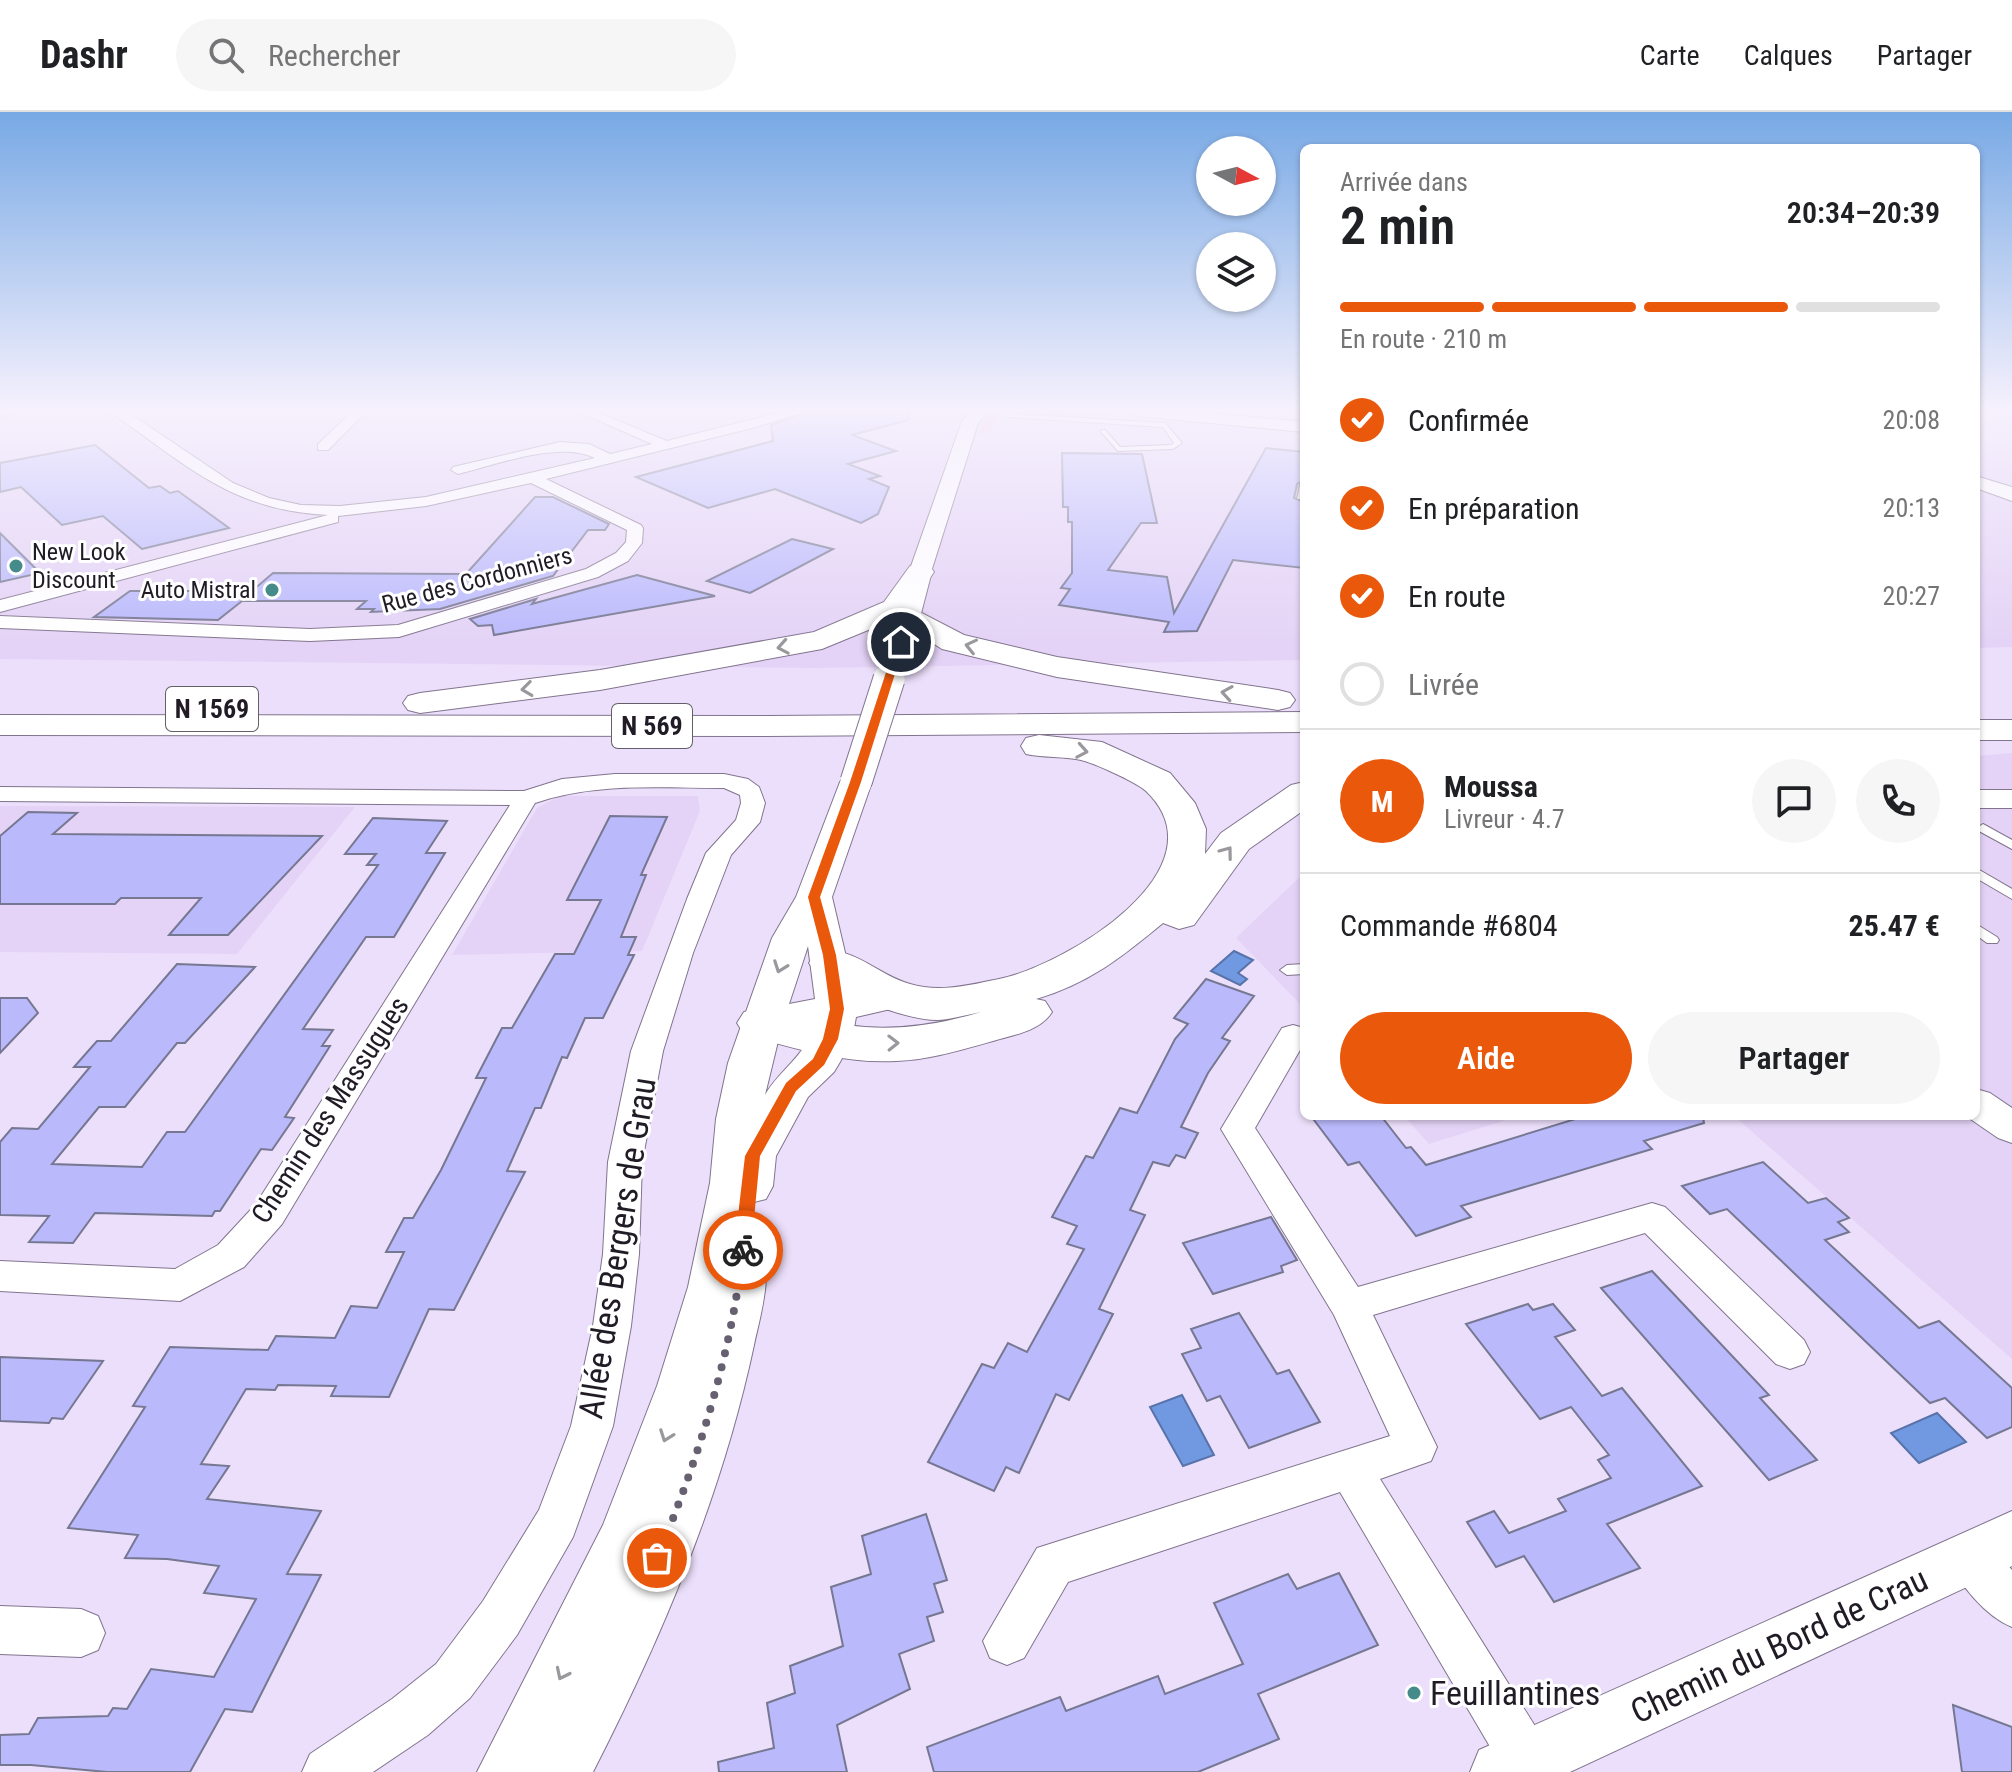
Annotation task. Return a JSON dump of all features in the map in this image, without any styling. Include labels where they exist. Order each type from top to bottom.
[{"type":"main road","name":"N 569","points":[[822,640],[894,608],[920,572]]},
{"type":"main road","points":[[512,1772],[627,1541],[684,1386],[714,1287],[734,1183],[738,1119],[749,1063],[791,938],[814,897],[856,782],[920,572]]},
{"type":"main road","name":"N 569","points":[[423,703],[600,680],[822,640],[883,636],[900,641],[953,642],[1057,667],[1300,703]]},
{"type":"main road","name":"N 1569","points":[[0,710],[332,708],[423,703]]},
{"type":"main road","points":[[1980,716],[2012,716]]},
{"type":"main road","name":"N 569","points":[[0,725],[541,727],[1300,722]]},
{"type":"main road","name":"N 569","points":[[541,727],[657,737],[1015,744],[1089,750],[1157,781],[1176,803],[1186,829],[1184,865],[1162,902],[1117,939],[1056,978],[1004,993],[936,1005],[894,996],[833,1004],[761,1023]]},
{"type":"main road","points":[[1980,730],[2012,730]]},
{"type":"main road","name":"N 569","points":[[833,1004],[896,1045],[1006,1022],[1096,981],[1174,922],[1235,841],[1300,796]]},
{"type":"main road","points":[[556,1772],[605,1677],[680,1504],[719,1377],[737,1298],[753,1156],[791,1087],[819,1062],[833,1004],[814,897]]},
{"type":"street","points":[[233,488],[265,503],[328,511],[436,500],[486,488]]},
{"type":"street","name":"Rue des Cordonniers","points":[[0,622],[310,635],[399,631],[592,573],[622,557],[634,543],[635,528],[554,488]]},
{"type":"street","points":[[920,572],[948,488]]},
{"type":"street","points":[[1991,488],[2010,497]]},
{"type":"street","points":[[1980,501],[2010,497]]},
{"type":"street","points":[[0,606],[379,507]]},
{"type":"street","name":"Allée des Bergers de Grau","points":[[328,1772],[410,1717],[453,1681],[500,1618],[557,1522],[592,1426],[612,1326],[621,1254],[625,1162],[647,1051],[679,953],[719,853],[748,822],[753,803],[751,792],[740,784],[724,781],[615,781],[562,786],[526,798]]},
{"type":"street","points":[[0,794],[526,798]]},
{"type":"street","name":"Chemin des Massugues","points":[[0,1276],[180,1285],[231,1256],[269,1214],[526,798]]},
{"type":"street","points":[[1980,799],[2012,799]]},
{"type":"street","points":[[1007,1641],[1053,1564],[1416,1447],[1349,1306],[1238,1129],[1293,1035]]},
{"type":"street","points":[[1980,1106],[2012,1128]]},
{"type":"street","points":[[1349,1306],[1652,1217],[1790,1352]]},
{"type":"street","points":[[1350,1469],[1514,1766]]},
{"type":"street","points":[[1991,1548],[2012,1604]]},
{"type":"street","name":"Chemin du Bord de Crau","points":[[1514,1766],[1991,1548]]},
{"type":"street","points":[[0,1630],[81,1633]]},
{"type":"street","points":[[580,1772],[605,1677]]},
{"type":"lane","points":[[1983,828],[2012,845]]},
{"type":"lane","points":[[1980,875],[2012,895]]},
{"type":"lane","points":[[1980,931],[1992,940]]},
{"type":"lane","points":[[1287,970],[1300,969]]},
{"type":"shaded area","points":[[0,488],[1300,488],[1300,660],[817,668],[0,659]]},
{"type":"shaded area","points":[[1980,488],[2012,488],[2012,647],[1980,648]]},
{"type":"shaded area","points":[[2012,753],[2012,1359],[1739,1120],[1980,1120],[1980,756]]},
{"type":"shaded area","points":[[560,796],[698,796],[700,811],[642,951],[452,955],[537,808]]},
{"type":"shaded area","points":[[0,806],[355,807],[237,954],[0,952]]},
{"type":"shaded area","points":[[1300,877],[1300,1004],[1236,938]]},
{"type":"shaded area","points":[[1408,1120],[1506,1120],[1429,1144]]},
{"type":"water","points":[[1234,951],[1253,960],[1238,973],[1247,979],[1240,985],[1211,971]]},
{"type":"water","points":[[1182,1395],[1214,1455],[1183,1466],[1150,1407]]},
{"type":"water","points":[[1937,1413],[1966,1442],[1919,1463],[1891,1433]]},
{"type":"building","points":[[23,488],[178,491],[229,528],[142,549],[103,516],[62,525]]},
{"type":"building","points":[[663,488],[888,488],[878,514],[861,523],[775,489],[708,508]]},
{"type":"building","points":[[1063,488],[1149,488],[1157,523],[1141,523],[1108,570],[1167,577],[1174,613],[1243,488],[1296,488],[1294,498],[1300,500],[1300,568],[1233,560],[1197,631],[1164,632],[1169,622],[1059,605],[1070,589],[1061,588],[1072,573],[1072,522],[1068,522],[1068,507],[1063,507]]},
{"type":"building","points":[[535,497],[553,497],[609,524],[605,530],[588,530],[553,576],[440,609],[371,612],[374,609],[357,609],[366,601],[242,601],[218,620],[94,617],[130,591],[252,591],[273,573],[466,574]]},
{"type":"building","name":"New Look Discount","points":[[0,533],[40,573],[0,582]]},
{"type":"building","points":[[792,539],[833,549],[750,593],[707,581]]},
{"type":"building","points":[[637,575],[715,596],[494,635],[492,625],[478,626],[470,619],[536,599],[532,604]]},
{"type":"building","points":[[28,812],[77,813],[53,834],[322,836],[228,935],[169,935],[201,898],[121,898],[115,904],[0,904],[0,836]]},
{"type":"building","points":[[610,816],[667,817],[641,875],[646,875],[621,937],[636,937],[628,955],[634,955],[603,1018],[585,1018],[567,1058],[562,1057],[541,1108],[535,1108],[507,1171],[525,1172],[454,1310],[429,1309],[389,1397],[331,1396],[336,1386],[278,1385],[275,1390],[246,1389],[201,1464],[229,1466],[207,1499],[321,1511],[287,1574],[321,1575],[252,1712],[225,1709],[190,1772],[107,1772],[0,1765],[0,1735],[29,1734],[38,1718],[108,1716],[113,1708],[127,1709],[151,1669],[214,1677],[256,1599],[204,1593],[219,1566],[167,1559],[125,1558],[138,1535],[68,1528],[145,1407],[133,1406],[170,1347],[268,1350],[276,1336],[335,1338],[351,1306],[377,1308],[404,1252],[386,1252],[404,1218],[413,1218],[441,1170],[486,1078],[476,1078],[502,1028],[512,1028],[555,954],[574,954],[601,900],[567,900]]},
{"type":"building","points":[[373,818],[447,821],[426,853],[445,853],[394,937],[366,937],[303,1029],[333,1030],[322,1046],[330,1046],[285,1117],[294,1118],[272,1150],[261,1149],[220,1211],[215,1211],[212,1216],[95,1213],[73,1243],[29,1242],[49,1216],[0,1215],[0,1142],[12,1128],[38,1129],[90,1067],[74,1067],[97,1041],[111,1041],[177,964],[255,967],[185,1043],[177,1043],[125,1107],[99,1107],[52,1164],[142,1167],[167,1132],[185,1132],[378,865],[367,865],[376,854],[345,854]]},
{"type":"building","points":[[1206,979],[1254,996],[1222,1038],[1230,1041],[1208,1073],[1181,1127],[1198,1133],[1185,1158],[1176,1155],[1169,1166],[1153,1162],[1130,1210],[1145,1215],[1099,1309],[1113,1314],[1069,1400],[1056,1394],[1019,1473],[1006,1467],[994,1491],[928,1462],[982,1364],[994,1368],[1008,1343],[1027,1352],[1084,1249],[1067,1244],[1077,1226],[1052,1217],[1086,1156],[1093,1158],[1120,1108],[1137,1113],[1175,1039],[1188,1024],[1174,1018]]},
{"type":"building","points":[[0,998],[27,998],[38,1013],[0,1053]]},
{"type":"building","points":[[1314,1120],[1384,1120],[1406,1148],[1411,1147],[1426,1165],[1572,1120],[1704,1120],[1704,1123],[1644,1141],[1652,1149],[1461,1206],[1471,1217],[1416,1236],[1359,1162],[1348,1165]]},
{"type":"building","points":[[1763,1162],[1808,1203],[1826,1198],[1849,1218],[1838,1222],[1849,1232],[1825,1240],[1919,1328],[1939,1321],[2012,1388],[2012,1427],[1987,1438],[1945,1398],[1930,1403],[1727,1209],[1710,1214],[1682,1186]]},
{"type":"building","points":[[1271,1217],[1297,1260],[1281,1266],[1283,1272],[1213,1294],[1183,1243]]},
{"type":"building","points":[[1652,1271],[1769,1395],[1760,1398],[1817,1460],[1769,1480],[1601,1288]]},
{"type":"building","points":[[1528,1304],[1533,1310],[1553,1304],[1575,1330],[1555,1337],[1602,1396],[1622,1388],[1702,1486],[1607,1524],[1640,1568],[1554,1602],[1524,1556],[1496,1567],[1467,1522],[1494,1511],[1509,1533],[1566,1511],[1558,1499],[1611,1478],[1598,1460],[1609,1455],[1571,1407],[1540,1419],[1466,1324]]},
{"type":"building","points":[[1239,1313],[1277,1374],[1289,1370],[1320,1422],[1249,1448],[1220,1396],[1207,1401],[1182,1354],[1201,1348],[1191,1329]]},
{"type":"building","points":[[0,1357],[103,1361],[63,1419],[52,1418],[49,1423],[0,1421]]},
{"type":"building","points":[[926,1514],[947,1580],[934,1584],[943,1612],[927,1617],[934,1641],[899,1654],[910,1689],[837,1725],[847,1772],[719,1772],[718,1762],[774,1748],[767,1703],[795,1693],[790,1666],[843,1646],[831,1587],[871,1574],[862,1536]]},
{"type":"building","points":[[1339,1573],[1378,1645],[1258,1694],[1279,1739],[1198,1772],[934,1772],[927,1747],[1060,1697],[1066,1711],[1158,1676],[1165,1694],[1243,1664],[1214,1603],[1288,1574],[1297,1589]]},
{"type":"building","points":[[1953,1705],[2012,1727],[2012,1772],[1962,1772]]},
{"type":"way so far","points":[[657,1558],[680,1504],[719,1377],[737,1298],[743,1250]]},
{"type":"place","name":"New Look Discount","points":[[16,566]]},
{"type":"place","name":"Auto Mistral","points":[[272,590]]},
{"type":"place","name":"Feuillantines","points":[[1414,1693]]},
{"type":"route","points":[[743,1250],[753,1156],[791,1087],[819,1062],[831,1039],[837,1009],[829,955],[814,897],[856,782],[901,642]]}]
